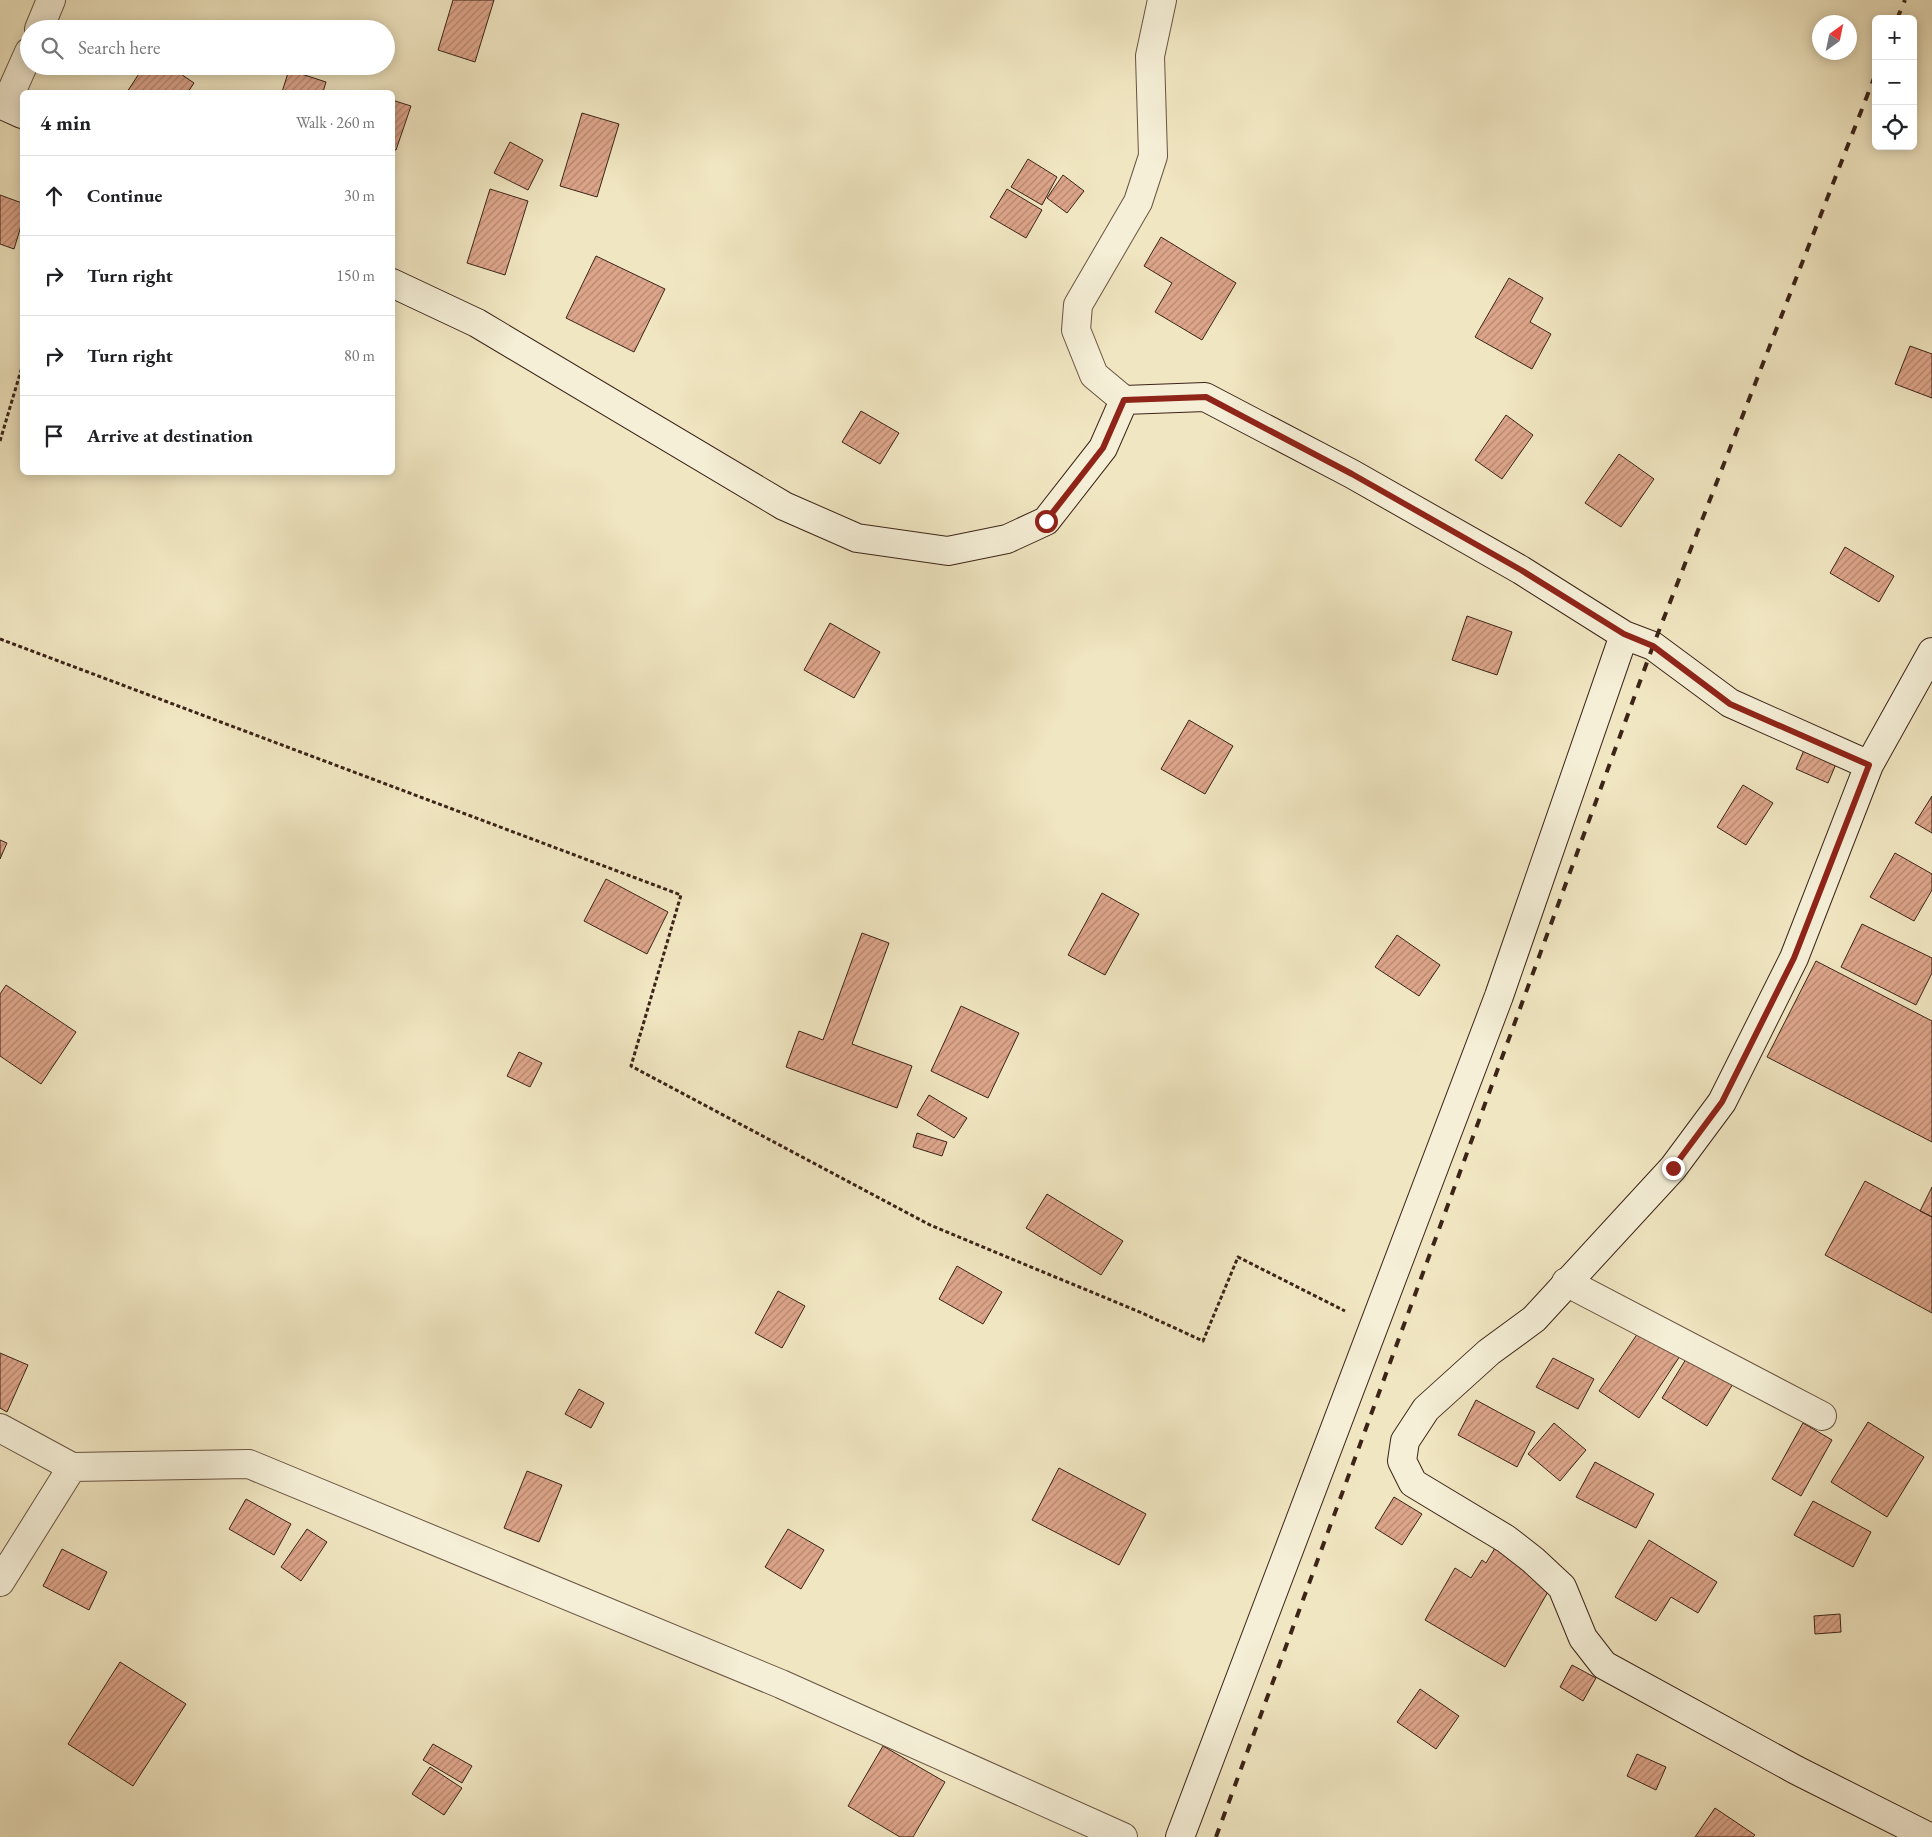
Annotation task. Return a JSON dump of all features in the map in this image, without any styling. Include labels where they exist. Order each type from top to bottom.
[{"type":"street","points":[[43,20],[51,0]]},
{"type":"street","points":[[1162,0],[1150,56],[1153,156],[1138,202],[1078,305],[1076,330],[1094,375],[1124,400],[1206,397],[1352,474],[1521,570],[1624,634],[1653,646],[1730,704],[1869,765]]},
{"type":"street","points":[[9,108],[21,75]]},
{"type":"street","points":[[395,283],[477,323],[784,506],[856,538],[948,551],[1007,540],[1046,521],[1103,448],[1124,400]]},
{"type":"street","points":[[1180,1837],[1499,996],[1624,634]]},
{"type":"street","points":[[1929,1837],[1796,1770],[1604,1665],[1583,1638],[1562,1587],[1506,1539],[1413,1484],[1402,1462],[1405,1441],[1426,1409],[1489,1352],[1534,1319],[1566,1282],[1673,1168],[1722,1102],[1794,958],[1869,765],[1932,652]]},
{"type":"street","points":[[1566,1282],[1822,1416]]},
{"type":"street","points":[[0,1428],[72,1467],[249,1464],[781,1684],[1123,1837]]},
{"type":"street","points":[[0,1582],[72,1467]]},
{"type":"path","points":[[0,441],[20,374]]},
{"type":"path","points":[[0,639],[681,895],[631,1066],[930,1225],[1142,1313],[1203,1342],[1238,1257],[1375,1326]]},
{"type":"building","points":[[453,0],[494,0],[475,62],[438,50]]},
{"type":"building","points":[[138,75],[182,75],[194,83],[189,90],[128,90]]},
{"type":"building","points":[[287,75],[304,75],[326,82],[324,90],[283,90]]},
{"type":"building","points":[[395,101],[411,106],[395,150]]},
{"type":"building","points":[[582,113],[619,124],[597,197],[560,186]]},
{"type":"building","points":[[510,142],[543,160],[528,190],[494,173]]},
{"type":"building","points":[[1028,159],[1057,177],[1042,205],[1011,187]]},
{"type":"building","points":[[1063,175],[1084,191],[1067,213],[1047,198]]},
{"type":"building","points":[[490,189],[528,201],[505,275],[467,263]]},
{"type":"building","points":[[1007,189],[1042,210],[1026,238],[990,217]]},
{"type":"building","points":[[0,195],[20,202],[20,230],[14,249],[0,244]]},
{"type":"building","points":[[1161,237],[1236,283],[1202,340],[1155,312],[1172,283],[1144,266]]},
{"type":"building","points":[[596,256],[665,289],[634,352],[566,318]]},
{"type":"building","points":[[1509,278],[1543,298],[1530,322],[1551,334],[1532,369],[1475,337]]},
{"type":"building","points":[[1910,346],[1932,354],[1932,398],[1895,384]]},
{"type":"building","points":[[861,411],[899,433],[880,464],[842,442]]},
{"type":"building","points":[[1506,415],[1533,435],[1502,479],[1475,460]]},
{"type":"building","points":[[1619,454],[1654,479],[1621,527],[1585,503]]},
{"type":"building","points":[[1845,547],[1894,576],[1879,602],[1830,573]]},
{"type":"building","points":[[1467,616],[1512,632],[1497,675],[1452,660]]},
{"type":"building","points":[[830,623],[880,652],[854,698],[804,670]]},
{"type":"building","points":[[1189,720],[1233,746],[1205,794],[1161,769]]},
{"type":"building","points":[[1804,750],[1836,764],[1828,783],[1796,769]]},
{"type":"building","points":[[1743,785],[1773,803],[1746,845],[1717,827]]},
{"type":"building","points":[[1932,796],[1932,833],[1915,823]]},
{"type":"building","points":[[0,840],[7,843],[0,859]]},
{"type":"building","points":[[1895,853],[1932,874],[1932,890],[1914,921],[1870,897]]},
{"type":"building","points":[[606,879],[668,912],[647,954],[584,921]]},
{"type":"building","points":[[1102,893],[1139,914],[1105,975],[1068,955]]},
{"type":"building","points":[[1862,924],[1932,958],[1932,973],[1916,1005],[1841,967]]},
{"type":"building","points":[[862,933],[889,943],[852,1044],[912,1066],[897,1108],[786,1067],[799,1031],[823,1040]]},
{"type":"building","points":[[1397,935],[1440,965],[1419,996],[1375,967]]},
{"type":"building","points":[[1816,961],[1932,1021],[1932,1142],[1767,1057]]},
{"type":"building","points":[[6,985],[76,1032],[41,1084],[0,1056],[0,994]]},
{"type":"building","points":[[961,1006],[1019,1033],[988,1098],[931,1071]]},
{"type":"building","points":[[519,1052],[542,1063],[530,1087],[507,1076]]},
{"type":"building","points":[[929,1095],[967,1118],[954,1138],[917,1115]]},
{"type":"building","points":[[917,1133],[947,1142],[942,1156],[913,1147]]},
{"type":"building","points":[[1865,1181],[1932,1217],[1932,1313],[1825,1255]]},
{"type":"building","points":[[1932,1187],[1932,1217],[1920,1211]]},
{"type":"building","points":[[1047,1194],[1123,1241],[1101,1275],[1026,1228]]},
{"type":"building","points":[[957,1266],[1002,1292],[983,1324],[939,1299]]},
{"type":"building","points":[[778,1291],[805,1306],[782,1348],[755,1333]]},
{"type":"building","points":[[1642,1327],[1682,1353],[1639,1418],[1599,1391]]},
{"type":"building","points":[[1691,1351],[1736,1379],[1707,1426],[1662,1398]]},
{"type":"building","points":[[0,1353],[28,1365],[7,1412],[0,1408]]},
{"type":"building","points":[[1553,1358],[1594,1379],[1578,1409],[1536,1387]]},
{"type":"building","points":[[579,1389],[604,1403],[591,1428],[565,1414]]},
{"type":"building","points":[[1476,1400],[1535,1432],[1517,1467],[1458,1435]]},
{"type":"building","points":[[1868,1422],[1924,1457],[1887,1517],[1831,1482]]},
{"type":"building","points":[[1554,1423],[1586,1450],[1560,1481],[1528,1454]]},
{"type":"building","points":[[1803,1423],[1832,1440],[1801,1496],[1772,1479]]},
{"type":"building","points":[[1595,1462],[1654,1494],[1636,1528],[1576,1497]]},
{"type":"building","points":[[1059,1468],[1146,1514],[1119,1565],[1032,1520]]},
{"type":"building","points":[[527,1471],[562,1485],[539,1542],[504,1528]]},
{"type":"building","points":[[1394,1497],[1422,1514],[1402,1545],[1375,1528]]},
{"type":"building","points":[[246,1499],[291,1524],[274,1555],[229,1529]]},
{"type":"building","points":[[1813,1501],[1871,1532],[1853,1567],[1794,1535]]},
{"type":"building","points":[[307,1529],[327,1542],[301,1581],[281,1567]]},
{"type":"building","points":[[788,1529],[824,1550],[801,1589],[765,1567]]},
{"type":"building","points":[[1649,1540],[1717,1582],[1698,1613],[1671,1597],[1656,1621],[1615,1597]]},
{"type":"building","points":[[1495,1548],[1553,1583],[1505,1667],[1425,1620],[1455,1568],[1471,1578],[1482,1560],[1486,1563]]},
{"type":"building","points":[[62,1549],[107,1572],[89,1610],[43,1586]]},
{"type":"building","points":[[1840,1614],[1841,1632],[1815,1634],[1814,1616]]},
{"type":"building","points":[[120,1662],[186,1704],[133,1786],[68,1744]]},
{"type":"building","points":[[1572,1665],[1596,1678],[1583,1701],[1560,1687]]},
{"type":"building","points":[[1420,1689],[1459,1716],[1436,1749],[1397,1722]]},
{"type":"building","points":[[433,1744],[472,1766],[462,1783],[423,1760]]},
{"type":"building","points":[[883,1746],[945,1782],[913,1837],[900,1837],[848,1806]]},
{"type":"building","points":[[1637,1754],[1666,1767],[1656,1790],[1627,1776]]},
{"type":"building","points":[[430,1767],[462,1788],[444,1815],[412,1794]]},
{"type":"building","points":[[1715,1808],[1755,1835],[1753,1837],[1695,1837]]},
{"type":"railway","points":[[1899,15],[1905,0]]},
{"type":"railway","points":[[1216,1837],[1653,646],[1872,83]]},
{"type":"route","points":[[1046,521],[1103,448],[1124,400],[1206,397],[1352,474],[1521,570],[1624,634],[1653,646],[1730,704],[1869,765],[1794,958],[1722,1102],[1673,1168]]}]
